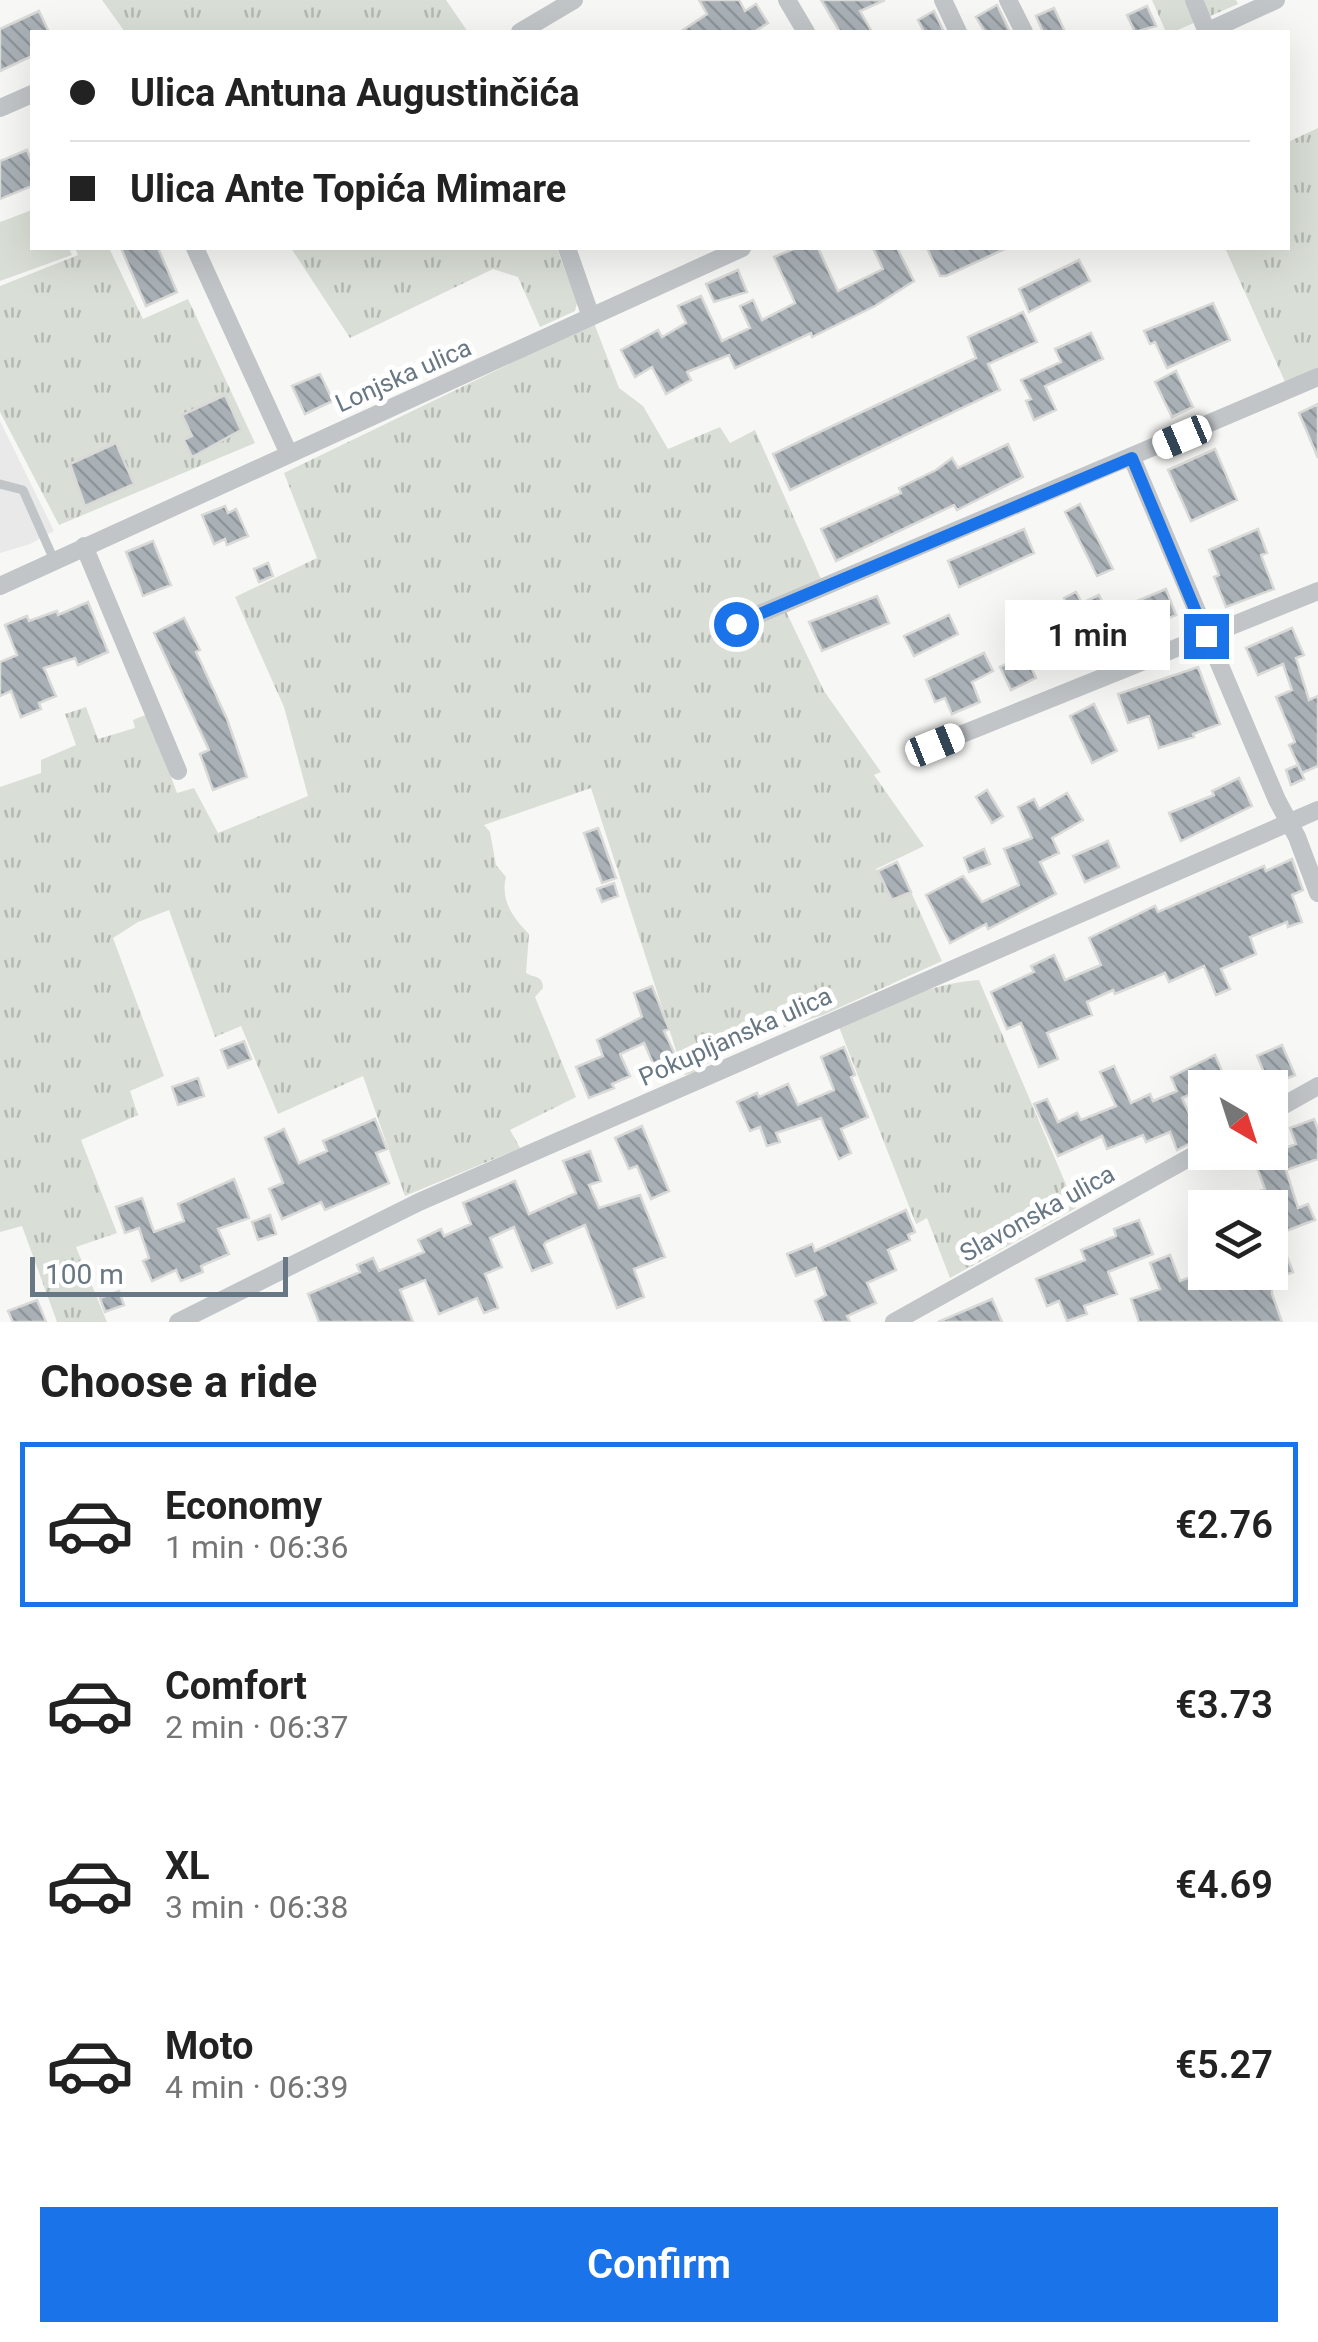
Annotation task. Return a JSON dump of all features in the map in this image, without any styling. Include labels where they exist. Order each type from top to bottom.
[{"type":"street","points":[[523,30],[574,0]]},
{"type":"street","points":[[786,0],[805,30]]},
{"type":"street","points":[[943,0],[957,30]]},
{"type":"street","points":[[1008,0],[1023,30]]},
{"type":"street","points":[[1194,0],[1206,30]]},
{"type":"street","points":[[1211,30],[1276,0]]},
{"type":"street","points":[[0,108],[30,95]]},
{"type":"street","points":[[197,250],[289,454]]},
{"type":"street","points":[[568,250],[591,317]]},
{"type":"street","name":"Lonjska ulica","points":[[0,586],[738,250]]},
{"type":"street","points":[[736,624],[1318,377]]},
{"type":"street","points":[[1132,458],[1318,893]]},
{"type":"street","points":[[84,546],[178,772]]},
{"type":"street","points":[[935,745],[1318,592]]},
{"type":"street","name":"Pokupljanska ulica","points":[[178,1322],[418,1202],[1318,810]]},
{"type":"street","points":[[1288,1103],[1318,1086]]},
{"type":"street","name":"Slavonska ulica","points":[[894,1322],[1188,1158]]},
{"type":"lane","points":[[0,484],[23,490],[54,560]]},
{"type":"shaded area","points":[[0,421],[54,531],[0,553]]},
{"type":"green space","points":[[102,0],[446,0],[467,30],[124,30]]},
{"type":"green space","points":[[1152,0],[1236,0],[1238,4],[1178,30],[1165,30]]},
{"type":"green space","points":[[1318,128],[1318,370],[1286,384],[1226,250],[1290,250],[1290,141]]},
{"type":"green space","points":[[30,211],[30,250],[70,250],[72,255],[0,281],[0,222]]},
{"type":"green space","points":[[76,250],[110,250],[143,319],[188,299],[255,443],[59,525],[0,412],[0,286],[78,255]]},
{"type":"green space","points":[[292,250],[558,250],[577,303],[575,311],[540,327],[518,277],[493,269],[350,338]]},
{"type":"green space","points":[[594,323],[619,388],[643,406],[668,449],[720,427],[730,443],[755,430],[821,579],[781,601],[824,691],[881,772],[874,775],[924,846],[876,869],[892,900],[911,892],[942,961],[823,1015],[763,1034],[760,1030],[724,1046],[725,1051],[694,1073],[684,1075],[591,788],[484,825],[490,832],[496,865],[506,877],[509,908],[529,934],[526,973],[541,981],[543,988],[535,997],[576,1097],[510,1130],[520,1148],[405,1196],[363,1076],[278,1114],[241,1026],[215,1037],[169,910],[138,922],[113,938],[164,1076],[130,1091],[138,1115],[81,1140],[117,1233],[76,1247],[107,1322],[57,1322],[22,1226],[0,1232],[0,787],[41,773],[41,760],[76,745],[65,714],[86,707],[98,739],[135,728],[133,720],[148,714],[177,793],[194,788],[218,833],[308,796],[284,707],[235,597],[317,558],[284,473]]},
{"type":"green space","points":[[979,980],[1076,1208],[950,1278],[927,1218],[916,1224],[839,1027],[925,991]]},
{"type":"building","points":[[699,0],[739,0],[745,11],[756,4],[768,23],[757,30],[683,30],[707,14]]},
{"type":"building","points":[[821,0],[885,0],[860,11],[871,30],[839,30]]},
{"type":"building","points":[[997,5],[1009,30],[984,30],[976,17]]},
{"type":"building","points":[[1147,6],[1156,26],[1134,30],[1127,15]]},
{"type":"building","points":[[1054,8],[1064,30],[1042,30],[1036,16]]},
{"type":"building","points":[[39,11],[48,30],[30,30],[30,57],[0,71],[0,29]]},
{"type":"building","points":[[934,11],[943,30],[923,30],[918,20]]},
{"type":"building","points":[[27,150],[30,187],[0,199],[0,161]]},
{"type":"building","points":[[122,250],[159,250],[177,292],[146,306]]},
{"type":"building","points":[[791,250],[819,250],[838,291],[883,269],[874,250],[898,250],[914,281],[875,306],[812,337],[811,333],[735,368],[729,355],[687,372],[691,380],[666,394],[652,367],[635,377],[621,350],[658,330],[662,337],[686,323],[678,306],[701,296],[722,341],[750,328],[740,306],[753,300],[762,320],[795,303],[774,257]]},
{"type":"building","points":[[928,250],[1003,250],[946,276],[940,276]]},
{"type":"building","points":[[1079,260],[1090,281],[1029,312],[1019,289]]},
{"type":"building","points":[[738,270],[747,292],[714,302],[706,284]]},
{"type":"building","points":[[1213,303],[1230,340],[1167,368],[1155,342],[1150,344],[1144,331]]},
{"type":"building","points":[[1023,312],[1037,342],[988,364],[1000,390],[790,490],[773,454],[976,358],[968,337]]},
{"type":"building","points":[[1091,333],[1103,359],[1045,386],[1056,410],[1034,420],[1026,401],[1031,399],[1021,380],[1061,362],[1055,349]]},
{"type":"building","points":[[1176,371],[1193,407],[1172,417],[1155,382]]},
{"type":"building","points":[[320,374],[333,401],[305,414],[292,386]]},
{"type":"building","points":[[225,395],[241,430],[192,457],[184,440],[192,436],[182,415]]},
{"type":"building","points":[[1318,404],[1318,458],[1299,413]]},
{"type":"building","points":[[116,443],[134,484],[85,506],[70,464]]},
{"type":"building","points":[[1008,444],[1023,477],[957,510],[954,505],[836,561],[821,529],[901,493],[899,488],[952,458],[958,468]]},
{"type":"building","points":[[1215,449],[1237,500],[1191,521],[1168,470]]},
{"type":"building","points":[[1080,504],[1113,569],[1097,576],[1065,512]]},
{"type":"building","points":[[225,506],[228,513],[236,509],[248,536],[227,545],[225,539],[214,544],[202,515]]},
{"type":"building","points":[[1024,529],[1034,553],[959,587],[948,561]]},
{"type":"building","points":[[1258,529],[1267,553],[1261,555],[1274,589],[1226,607],[1209,550]]},
{"type":"building","points":[[153,541],[171,585],[143,596],[126,552]]},
{"type":"building","points":[[268,563],[273,576],[259,582],[254,569]]},
{"type":"building","points":[[1166,589],[1176,615],[1147,627],[1137,601]]},
{"type":"building","points":[[1076,592],[1082,603],[1099,595],[1123,644],[1092,659],[1064,598]]},
{"type":"building","points":[[877,596],[889,623],[822,651],[809,622]]},
{"type":"building","points":[[88,602],[108,652],[78,665],[75,658],[44,668],[56,696],[39,703],[41,709],[21,717],[11,691],[0,696],[0,662],[17,655],[5,625],[27,616],[29,621],[57,611],[58,615]]},
{"type":"building","points":[[949,615],[958,634],[914,656],[904,636]]},
{"type":"building","points":[[184,618],[200,650],[196,652],[227,719],[247,777],[213,790],[200,754],[209,750],[154,633]]},
{"type":"building","points":[[1292,628],[1304,655],[1296,658],[1309,700],[1318,696],[1318,766],[1302,773],[1289,745],[1295,742],[1276,697],[1292,690],[1283,664],[1258,675],[1246,648]]},
{"type":"building","points":[[984,653],[993,671],[972,682],[980,702],[952,714],[945,698],[935,702],[926,680]]},
{"type":"building","points":[[1025,654],[1036,678],[1011,690],[1000,667]]},
{"type":"building","points":[[1198,667],[1220,724],[1159,748],[1149,716],[1128,723],[1118,694]]},
{"type":"building","points":[[1094,704],[1117,751],[1092,763],[1070,716]]},
{"type":"building","points":[[1298,765],[1304,779],[1291,785],[1286,770]]},
{"type":"building","points":[[1239,778],[1252,806],[1181,841],[1169,813],[1214,795],[1212,791]]},
{"type":"building","points":[[987,790],[1003,816],[992,823],[976,797]]},
{"type":"building","points":[[1067,793],[1083,820],[1052,838],[1059,853],[1040,862],[1056,894],[988,929],[986,924],[950,943],[926,895],[963,876],[982,902],[1019,885],[1004,849],[1032,838],[1018,807],[1034,799],[1039,809]]},
{"type":"building","points":[[598,828],[616,878],[602,883],[584,833]]},
{"type":"building","points":[[1108,841],[1119,867],[1085,882],[1073,856]]},
{"type":"building","points":[[984,849],[990,864],[969,872],[964,858]]},
{"type":"building","points":[[1292,859],[1303,890],[1292,895],[1302,922],[1288,927],[1287,922],[1250,937],[1256,954],[1221,969],[1230,989],[1216,995],[1204,966],[1169,982],[1165,973],[1115,994],[1113,990],[1087,1002],[1092,1015],[1047,1033],[1058,1059],[1039,1067],[1021,1023],[1007,1029],[991,992],[1034,972],[1031,966],[1054,955],[1065,980],[1101,965],[1089,938],[1155,906],[1158,912],[1264,866],[1266,871]]},
{"type":"building","points":[[897,862],[911,892],[892,900],[878,871]]},
{"type":"building","points":[[614,883],[618,896],[602,902],[597,889]]},
{"type":"building","points":[[652,986],[669,1029],[664,1031],[677,1059],[655,1068],[644,1043],[620,1054],[630,1076],[612,1084],[614,1088],[589,1098],[576,1067],[603,1056],[597,1040],[642,1017],[634,993]]},
{"type":"building","points":[[244,1041],[251,1059],[228,1068],[221,1050]]},
{"type":"building","points":[[1282,1045],[1295,1075],[1288,1078],[1288,1070],[1263,1070],[1257,1056]]},
{"type":"building","points":[[844,1047],[855,1075],[851,1077],[868,1117],[841,1129],[851,1153],[839,1159],[821,1118],[776,1133],[780,1142],[767,1146],[760,1127],[750,1131],[737,1102],[788,1084],[798,1105],[834,1090],[821,1057]]},
{"type":"building","points":[[1215,1055],[1222,1070],[1188,1070],[1188,1095],[1182,1098],[1188,1111],[1188,1144],[1177,1150],[1170,1132],[1146,1142],[1143,1135],[1107,1149],[1102,1136],[1058,1156],[1034,1104],[1047,1099],[1058,1122],[1077,1113],[1081,1120],[1116,1106],[1100,1072],[1114,1066],[1131,1103],[1150,1094],[1153,1101],[1177,1091],[1171,1077]]},
{"type":"building","points":[[198,1078],[204,1096],[178,1105],[172,1087]]},
{"type":"building","points":[[375,1119],[387,1149],[376,1153],[389,1183],[325,1210],[321,1202],[282,1219],[269,1189],[283,1183],[265,1138],[284,1129],[299,1163],[327,1151],[323,1141]]},
{"type":"building","points":[[1314,1119],[1318,1159],[1288,1169],[1288,1147],[1296,1144],[1290,1128]]},
{"type":"building","points":[[642,1126],[669,1191],[651,1199],[637,1166],[629,1169],[615,1138]]},
{"type":"building","points":[[590,1151],[601,1181],[589,1185],[599,1208],[640,1195],[665,1257],[634,1269],[644,1297],[617,1308],[585,1225],[546,1242],[552,1263],[532,1271],[514,1227],[490,1238],[502,1267],[485,1274],[498,1308],[484,1313],[477,1298],[439,1314],[425,1280],[400,1290],[413,1322],[319,1322],[308,1294],[360,1272],[357,1265],[373,1258],[379,1271],[424,1252],[418,1240],[441,1229],[444,1236],[471,1224],[463,1203],[515,1181],[529,1214],[576,1193],[563,1161]]},
{"type":"building","points":[[1258,1170],[1286,1170],[1298,1208],[1308,1204],[1315,1220],[1288,1230],[1288,1190],[1265,1189]]},
{"type":"building","points":[[234,1179],[249,1218],[218,1229],[229,1254],[201,1266],[203,1272],[181,1281],[176,1270],[152,1281],[143,1261],[149,1258],[139,1228],[125,1233],[116,1207],[142,1198],[154,1232],[184,1221],[178,1204]]},
{"type":"building","points":[[906,1210],[915,1232],[908,1235],[910,1240],[888,1250],[896,1270],[867,1283],[876,1303],[847,1316],[850,1322],[824,1322],[815,1301],[826,1295],[816,1268],[796,1276],[787,1254],[812,1244],[815,1251]]},
{"type":"building","points":[[270,1215],[276,1234],[258,1240],[252,1222]]},
{"type":"building","points":[[1139,1220],[1153,1254],[1108,1272],[1117,1294],[1084,1306],[1087,1314],[1067,1321],[1059,1301],[1047,1306],[1036,1279],[1085,1260],[1081,1250],[1116,1236],[1114,1229]]},
{"type":"building","points":[[1170,1255],[1180,1281],[1188,1278],[1188,1290],[1272,1290],[1282,1322],[1139,1322],[1131,1299],[1160,1289],[1150,1263]]},
{"type":"building","points":[[119,1291],[124,1305],[105,1312],[100,1298]]},
{"type":"building","points":[[992,1299],[1002,1322],[938,1322]]},
{"type":"building","points":[[37,1300],[46,1322],[13,1322],[8,1311]]},
{"type":"route","points":[[736,624],[1132,458],[1206,636]]}]
